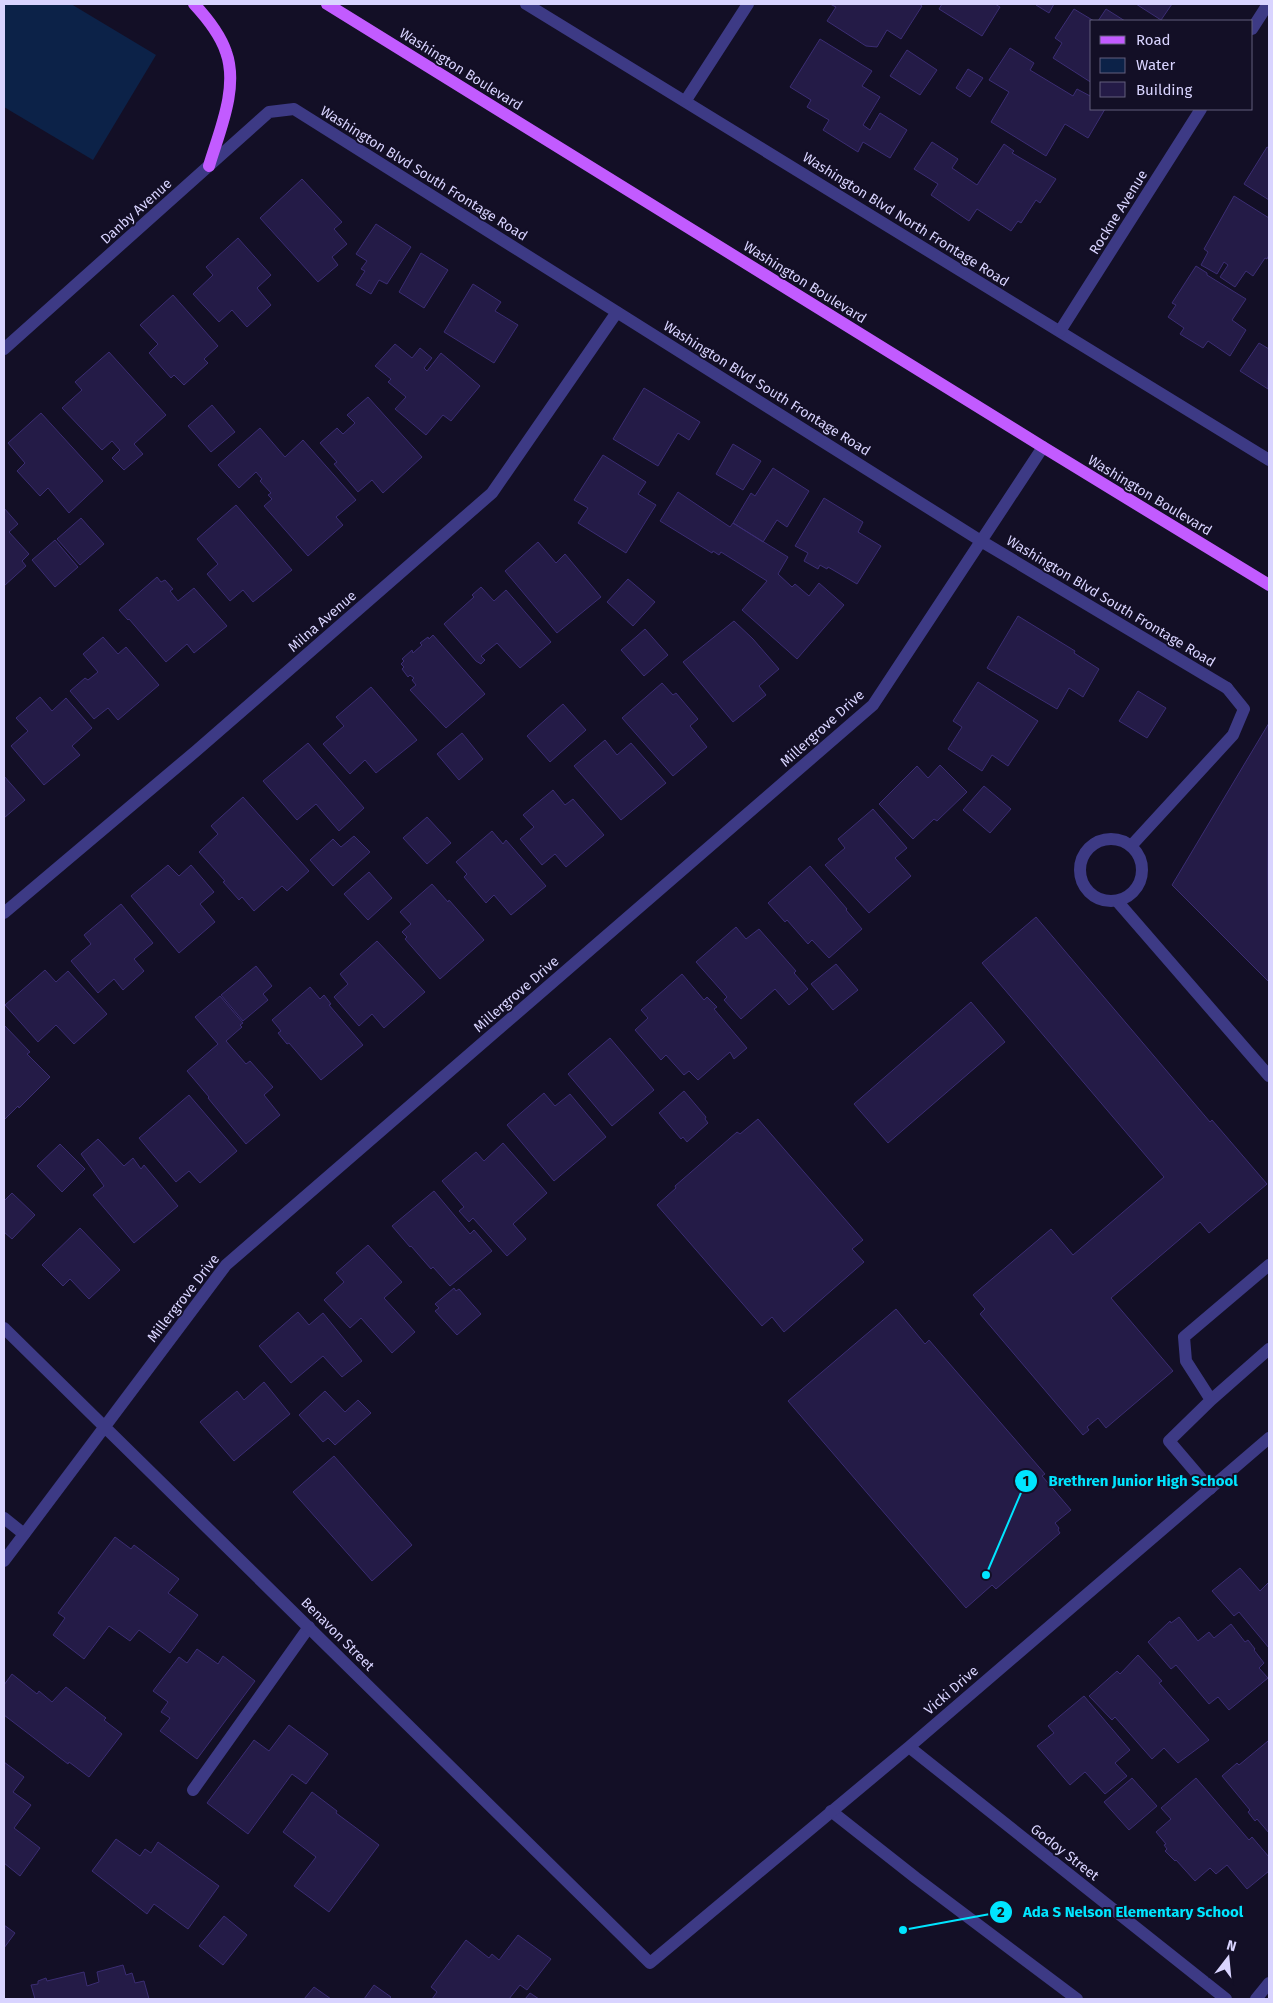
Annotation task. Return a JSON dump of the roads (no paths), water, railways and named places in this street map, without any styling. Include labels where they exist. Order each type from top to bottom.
[{"type":"main road","points":[[194,4],[211,23],[227,53],[230,80],[226,106],[209,166]]},
{"type":"main road","name":"Washington Boulevard","points":[[326,4],[1269,585]]},
{"type":"street","name":"Washington Blvd North Frontage Road","points":[[526,4],[686,100],[1269,460]]},
{"type":"street","points":[[686,100],[748,4]]},
{"type":"street","points":[[1253,27],[1268,4]]},
{"type":"street","name":"Danby Avenue","points":[[4,348],[269,112],[294,109]]},
{"type":"street","name":"Washington Blvd South Frontage Road","points":[[294,109],[981,541],[1227,688],[1244,709],[1233,735],[1131,846]]},
{"type":"street","name":"Rockne Avenue","points":[[1060,331],[1200,110]]},
{"type":"street","name":"Milna Avenue","points":[[4,914],[196,751],[492,493],[617,312]]},
{"type":"street","name":"Millergrove Drive","points":[[4,1561],[226,1265],[873,705],[1043,447]]},
{"type":"street","points":[[1112,840],[1122,841],[1131,846],[1138,854],[1142,863],[1140,883],[1134,892],[1126,898],[1117,901],[1102,900],[1088,891],[1083,883],[1081,873],[1082,862],[1092,846],[1102,841],[1112,840]]},
{"type":"street","points":[[1117,901],[1269,1076]]},
{"type":"street","points":[[1211,1400],[1186,1361],[1184,1337],[1269,1264]]},
{"type":"street","name":"Benavon Street","points":[[4,1328],[105,1425],[650,1963]]},
{"type":"street","points":[[1210,1489],[1169,1441],[1211,1400],[1269,1349]]},
{"type":"street","name":"Vicki Drive","points":[[650,1963],[909,1747],[1269,1438]]},
{"type":"street","points":[[4,1518],[24,1534]]},
{"type":"street","points":[[193,1790],[309,1627]]},
{"type":"street","name":"Godoy Street","points":[[909,1747],[1226,1999]]},
{"type":"street","points":[[831,1811],[916,1878],[1077,1999]]},
{"type":"street","points":[[1256,1999],[1269,1983]]},
{"type":"water","points":[[4,4],[71,4],[156,55],[93,160],[4,107]]},
{"type":"place","name":"Brethren Junior High School","points":[[986,1575]]},
{"type":"place","name":"Ada S Nelson Elementary School","points":[[903,1930]]}]
